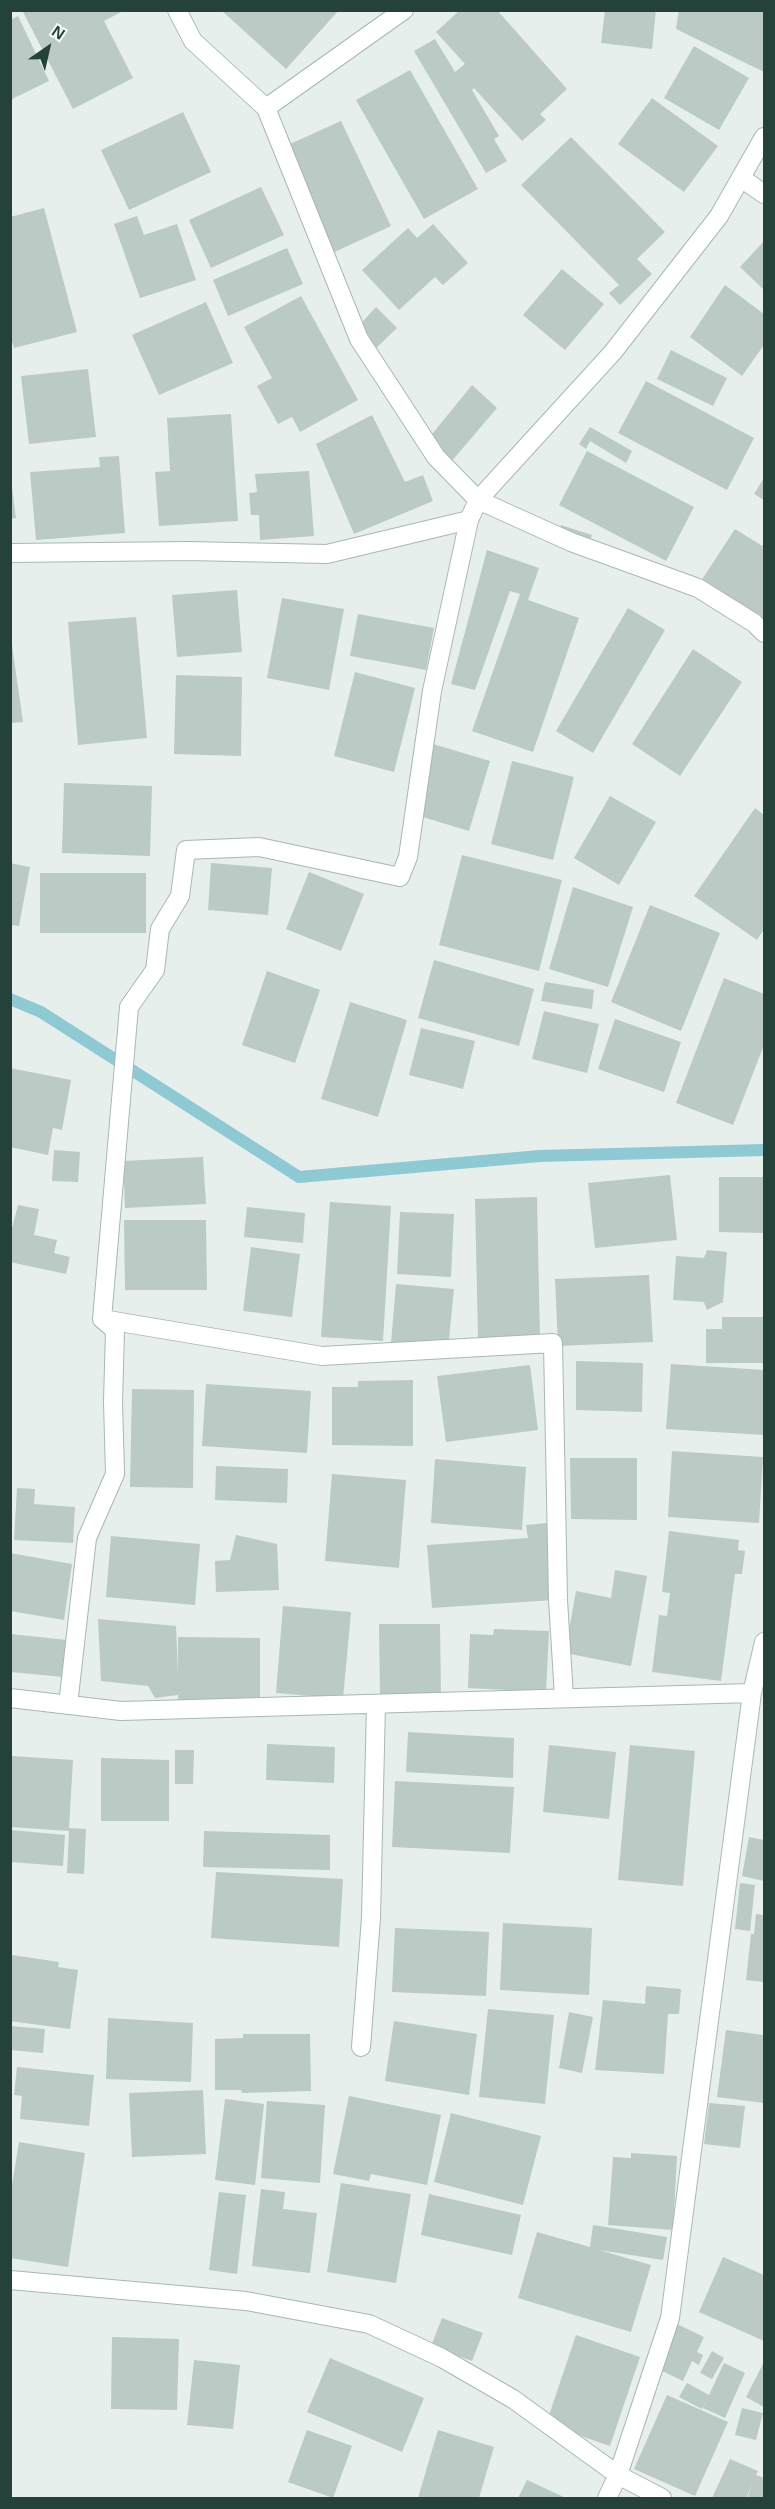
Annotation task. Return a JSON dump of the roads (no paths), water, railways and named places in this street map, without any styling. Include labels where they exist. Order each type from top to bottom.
[{"type":"street","points":[[177,10],[194,41],[266,108],[359,339],[436,457],[478,500],[571,542],[698,588],[754,623],[765,633]]},
{"type":"street","points":[[266,108],[404,10]]},
{"type":"street","points":[[102,1319],[129,1007],[155,970],[160,929],[180,896],[186,850],[259,847],[400,877],[408,857],[432,691],[469,520],[478,500],[613,352],[719,216],[765,137]]},
{"type":"street","points":[[741,178],[765,194]]},
{"type":"street","points":[[10,553],[188,551],[327,554],[469,520]]},
{"type":"street","points":[[102,1319],[322,1356],[553,1343],[558,1600],[564,1697]]},
{"type":"street","points":[[68,1705],[87,1538],[115,1474],[113,1402],[115,1330],[102,1319]]},
{"type":"street","points":[[607,2499],[618,2475],[670,2318],[752,1693],[765,1642]]},
{"type":"street","points":[[10,1698],[122,1711],[752,1693]]},
{"type":"street","points":[[361,2047],[371,1918],[376,1704]]},
{"type":"street","points":[[10,2280],[246,2301],[369,2324],[441,2358],[513,2399],[618,2475],[662,2499]]},
{"type":"waterway","points":[[10,999],[41,1012],[299,1177],[540,1156],[764,1150]]}]
